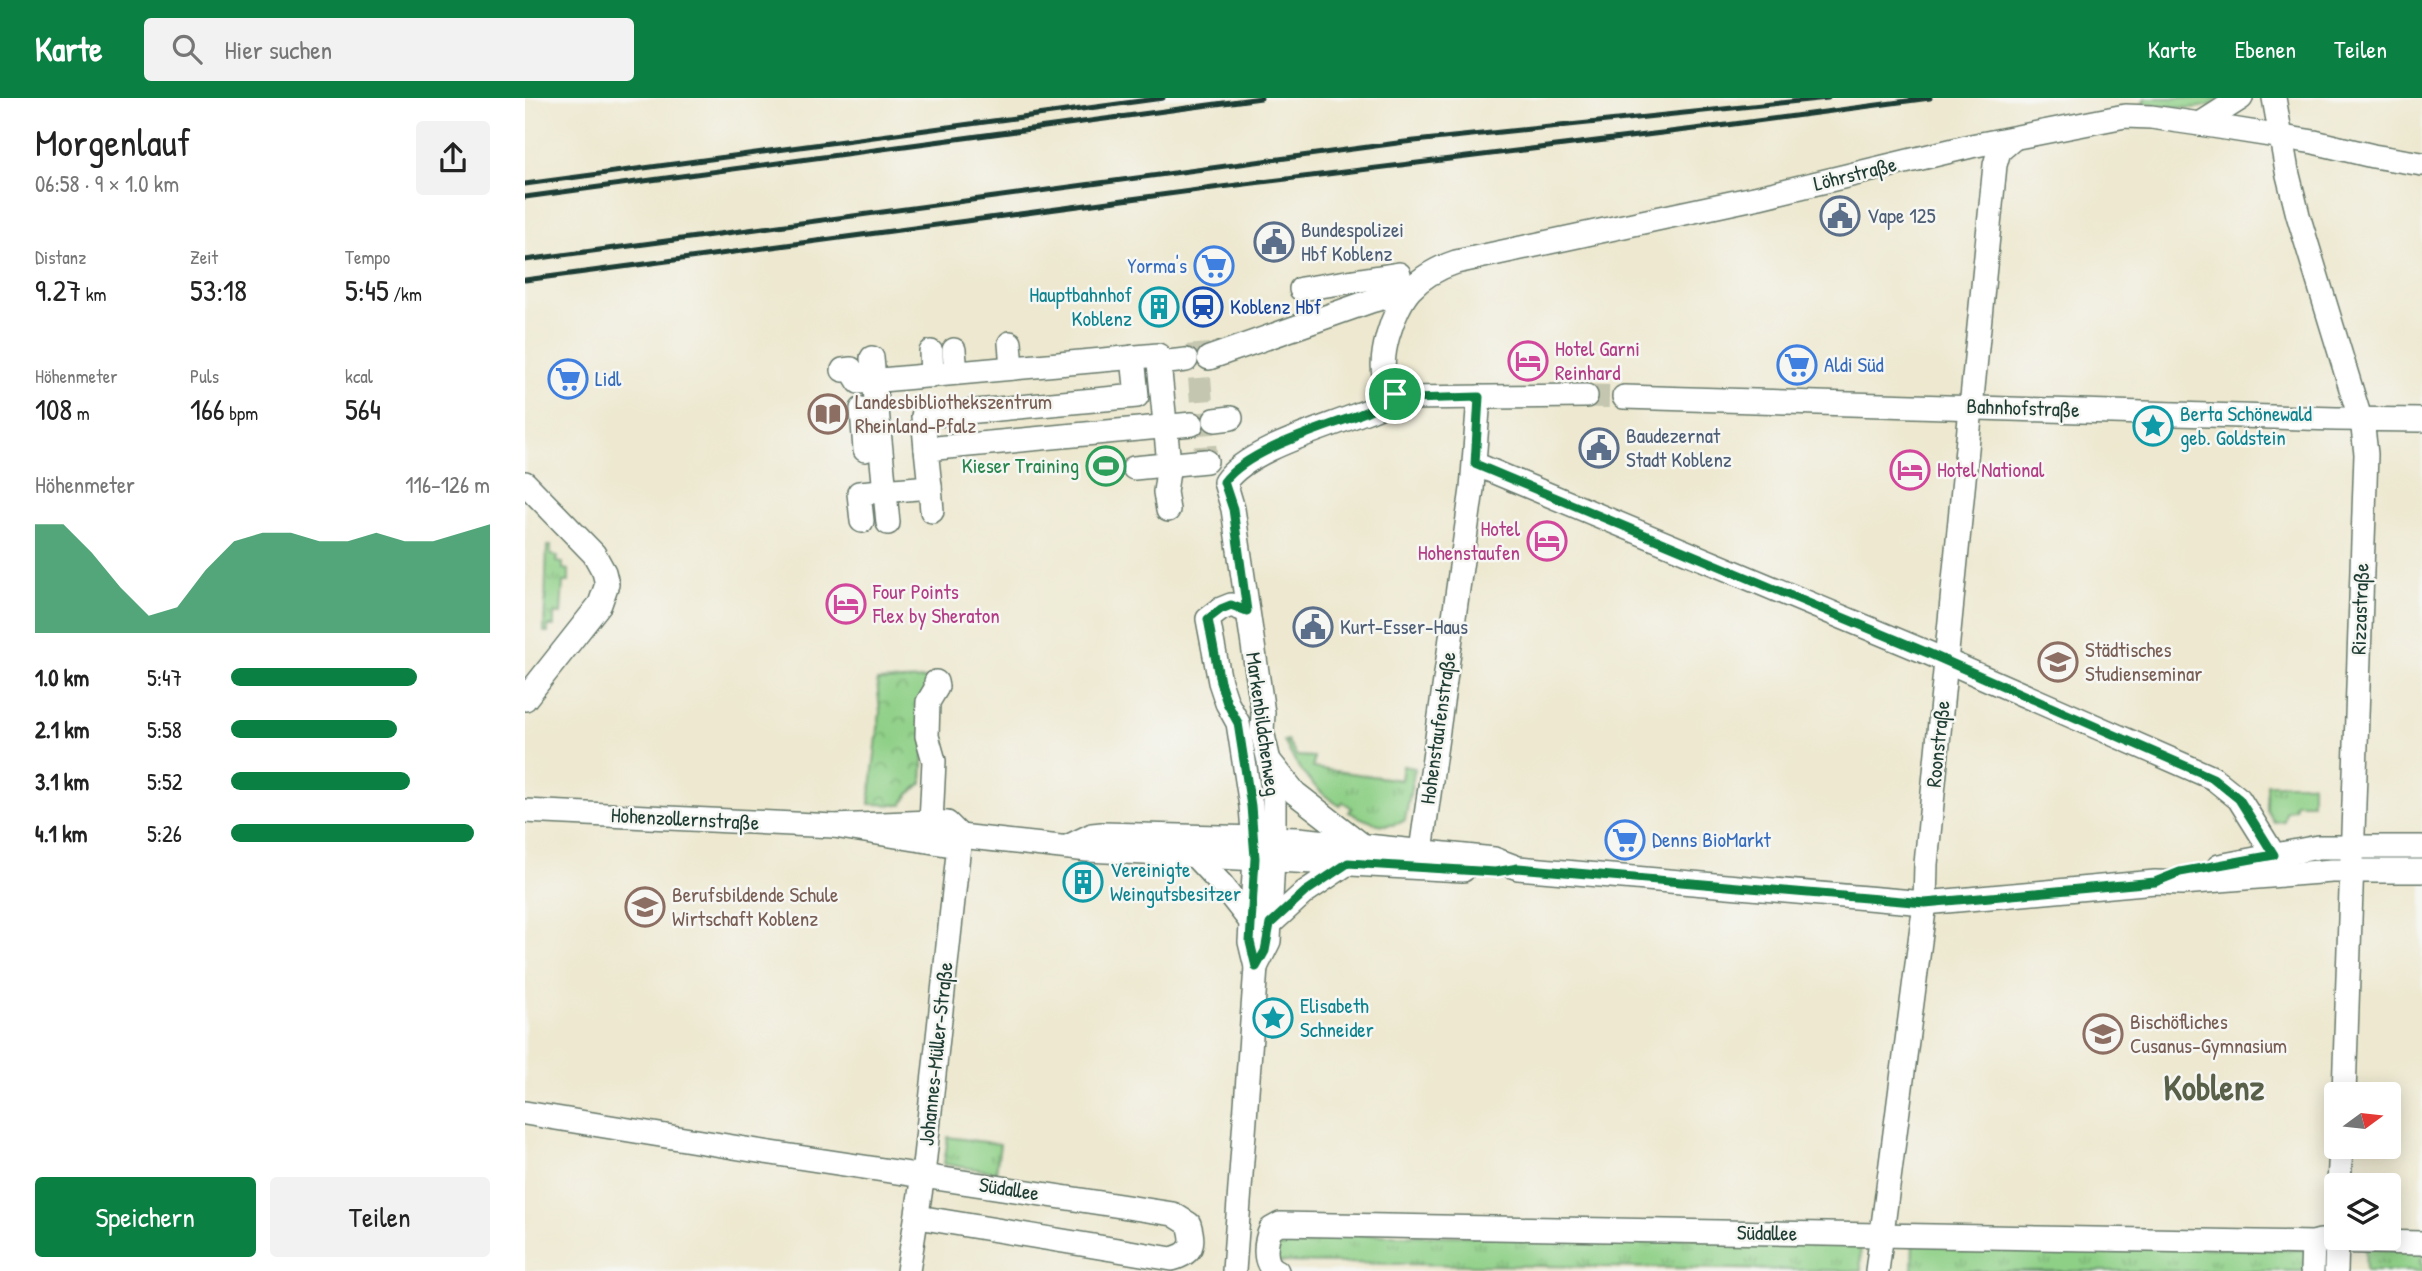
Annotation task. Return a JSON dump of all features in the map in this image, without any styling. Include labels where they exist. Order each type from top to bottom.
[{"type":"street","points":[[2200,124],[2241,98]]},
{"type":"street","name":"Rizzastraße","points":[[2274,98],[2298,215],[2360,419],[2366,454],[2344,1082]]},
{"type":"street","name":"Löhrstraße","points":[[1395,394],[1387,386],[1384,375],[1389,332],[1408,292],[1431,273],[1456,262],[1759,197],[1971,146],[2125,116],[2142,116],[2281,137],[2422,164]]},
{"type":"street","name":"Roonstraße","points":[[1877,1271],[1925,903],[1926,864],[1995,165],[1999,151],[2013,139]]},
{"type":"street","points":[[1159,363],[1197,359],[1368,290],[1398,284]]},
{"type":"street","points":[[1301,289],[1368,290]]},
{"type":"street","points":[[1010,343],[1012,368]]},
{"type":"street","points":[[961,349],[964,373]]},
{"type":"street","points":[[930,352],[932,376]]},
{"type":"street","points":[[859,377],[932,376],[1012,368],[1067,358],[1158,355],[1166,390],[1165,427],[1169,464],[1165,492],[1168,510]]},
{"type":"street","points":[[932,511],[923,416],[1137,396],[1133,357]]},
{"type":"street","points":[[872,358],[859,377],[870,449],[885,491],[888,523]]},
{"type":"street","points":[[1395,394],[1411,399],[1586,396]]},
{"type":"street","name":"Markenbildchenweg","points":[[1234,1271],[1256,967],[1265,951],[1261,923],[1264,848],[1274,804],[1233,509],[1224,482],[1235,470],[1258,454],[1377,407],[1395,394]]},
{"type":"street","name":"Hohenstaufenstraße","points":[[1421,851],[1475,464],[1479,397]]},
{"type":"street","name":"Bahnhofstraße","points":[[1624,397],[2422,420]]},
{"type":"street","points":[[862,522],[859,494],[885,491],[930,468],[980,451],[1095,440],[1213,421]]},
{"type":"street","points":[[1134,468],[1206,461]]},
{"type":"street","points":[[1475,464],[1946,661],[2213,778],[2239,799],[2274,855]]},
{"type":"street","points":[[525,483],[598,559],[604,572],[606,589],[600,604],[525,699]]},
{"type":"street","name":"Markenbildchenweg","points":[[1247,611],[1231,605],[1208,619],[1220,682],[1238,723],[1264,848]]},
{"type":"street","points":[[931,822],[935,761],[927,736],[928,702],[937,687],[936,682]]},
{"type":"street","points":[[1193,854],[1261,923],[1355,854],[1295,793],[1269,761]]},
{"type":"street","points":[[902,823],[910,806],[932,792]]},
{"type":"street","name":"Hohenzollernstraße","points":[[529,807],[834,826],[947,823],[960,836]]},
{"type":"street","name":"Hohenzollernstraße","points":[[834,826],[946,844],[960,836],[1089,850],[1193,854],[1264,848]]},
{"type":"street","name":"Hohenzollernstraße","points":[[1069,846],[1092,835],[1102,834],[1355,854],[1495,872],[1518,868],[1925,903],[2155,882],[2182,883],[2352,871],[2422,871]]},
{"type":"street","name":"Johannes-Müller-Straße","points":[[908,1271],[918,1217],[960,836]]},
{"type":"street","name":"Hohenzollernstraße","points":[[2155,882],[2180,872],[2318,847],[2422,847]]},
{"type":"street","name":"Hohenzollernstraße","points":[[1355,854],[1421,851],[1494,859],[1518,868]]},
{"type":"street","name":"Südallee","points":[[525,1112],[1173,1214],[1189,1224],[1192,1234],[1191,1247],[1184,1256],[1172,1259],[918,1217]]},
{"type":"street","name":"Südallee","points":[[1277,1271],[1272,1270],[1267,1262],[1267,1248],[1271,1229],[1280,1224],[2324,1241]]},
{"type":"street","name":"Südallee","points":[[2401,1242],[2422,1243]]},
{"type":"street","points":[[2312,1271],[2313,1243]]},
{"type":"street","points":[[2336,1271],[2337,1250]]},
{"type":"green space","points":[[2145,98],[2224,98],[2206,106],[2185,108],[2143,103]]},
{"type":"green space","points":[[547,546],[551,546],[551,555],[558,556],[557,562],[563,563],[563,569],[569,570],[569,582],[563,582],[561,614],[554,614],[554,626],[548,626],[548,632],[544,632]]},
{"type":"green space","points":[[928,679],[922,783],[908,795],[902,805],[869,804],[880,712],[877,681]]},
{"type":"green space","points":[[1287,740],[1297,756],[1314,757],[1313,768],[1401,780],[1403,766],[1415,768],[1405,820],[1391,825],[1377,824],[1349,812],[1352,808],[1343,802],[1340,806],[1331,800],[1314,786],[1301,770],[1284,741]]},
{"type":"green space","points":[[2267,784],[2312,784],[2312,803],[2295,803],[2295,808],[2286,811],[2284,821],[2274,822],[2267,810]]},
{"type":"green space","points":[[948,1137],[1000,1144],[996,1172],[944,1164]]},
{"type":"green space","points":[[1276,1234],[1860,1240],[1861,1271],[1276,1262]]},
{"type":"green space","points":[[1913,1241],[2308,1250],[2308,1271],[1912,1271]]},
{"type":"green space","points":[[2422,1248],[2422,1271],[2366,1271],[2365,1250]]},
{"type":"tunnel","points":[[1197,344],[1206,461],[1208,471],[1212,474]]},
{"type":"tunnel","points":[[1586,396],[1624,397]]},
{"type":"railway","points":[[525,184],[1163,98]]},
{"type":"railway","points":[[525,197],[1261,98]]},
{"type":"railway","points":[[525,260],[1405,142],[1828,98]]},
{"type":"railway","points":[[525,280],[1213,188],[1930,98]]},
{"type":"place","name":"Vape 125","points":[[1840,216]]},
{"type":"place","name":"Bundespolizei Hbf Koblenz","points":[[1274,242]]},
{"type":"place","name":"Yorma's","points":[[1214,266]]},
{"type":"place","name":"Hauptbahnhof Koblenz","points":[[1159,307]]},
{"type":"place","name":"Koblenz Hbf","points":[[1203,307]]},
{"type":"place","name":"Hotel Garni Reinhard","points":[[1528,361]]},
{"type":"place","name":"Aldi Süd","points":[[1797,365]]},
{"type":"place","name":"Lidl","points":[[568,379]]},
{"type":"place","name":"Landesbibliothekszentrum Rheinland-Pfalz","points":[[828,414]]},
{"type":"place","name":"Berta Schönewald geb. Goldstein","points":[[2153,426]]},
{"type":"place","name":"Baudezernat Stadt Koblenz","points":[[1599,448]]},
{"type":"place","name":"Kieser Training","points":[[1106,466]]},
{"type":"place","name":"Hotel National","points":[[1910,470]]},
{"type":"place","name":"Hotel Hohenstaufen","points":[[1547,541]]},
{"type":"place","name":"Four Points Flex by Sheraton","points":[[846,604]]},
{"type":"place","name":"Kurt-Esser-Haus","points":[[1313,627]]},
{"type":"place","name":"Städtisches Studienseminar","points":[[2058,662]]},
{"type":"place","name":"Denns BioMarkt","points":[[1625,840]]},
{"type":"place","name":"Vereinigte Weingutsbesitzer","points":[[1083,882]]},
{"type":"place","name":"Berufsbildende Schule Wirtschaft Koblenz","points":[[645,907]]},
{"type":"place","name":"Elisabeth Schneider","points":[[1273,1018]]},
{"type":"place","name":"Bischöfliches Cusanus-Gymnasium","points":[[2103,1034]]},
{"type":"district","name":"Koblenz","points":[[2214,1088]]},
{"type":"route","points":[[1395,394],[1411,399],[1479,397],[1475,464],[1928,653],[2213,778],[2228,787],[2239,799],[2274,855],[2180,872],[2155,882],[1925,903],[1518,868],[1495,872],[1348,863],[1305,892],[1270,924],[1269,941],[1256,967],[1250,942],[1255,858],[1251,806],[1238,723],[1220,682],[1208,619],[1231,605],[1247,611],[1233,509],[1224,482],[1235,470],[1258,454],[1377,407],[1395,394]]}]
